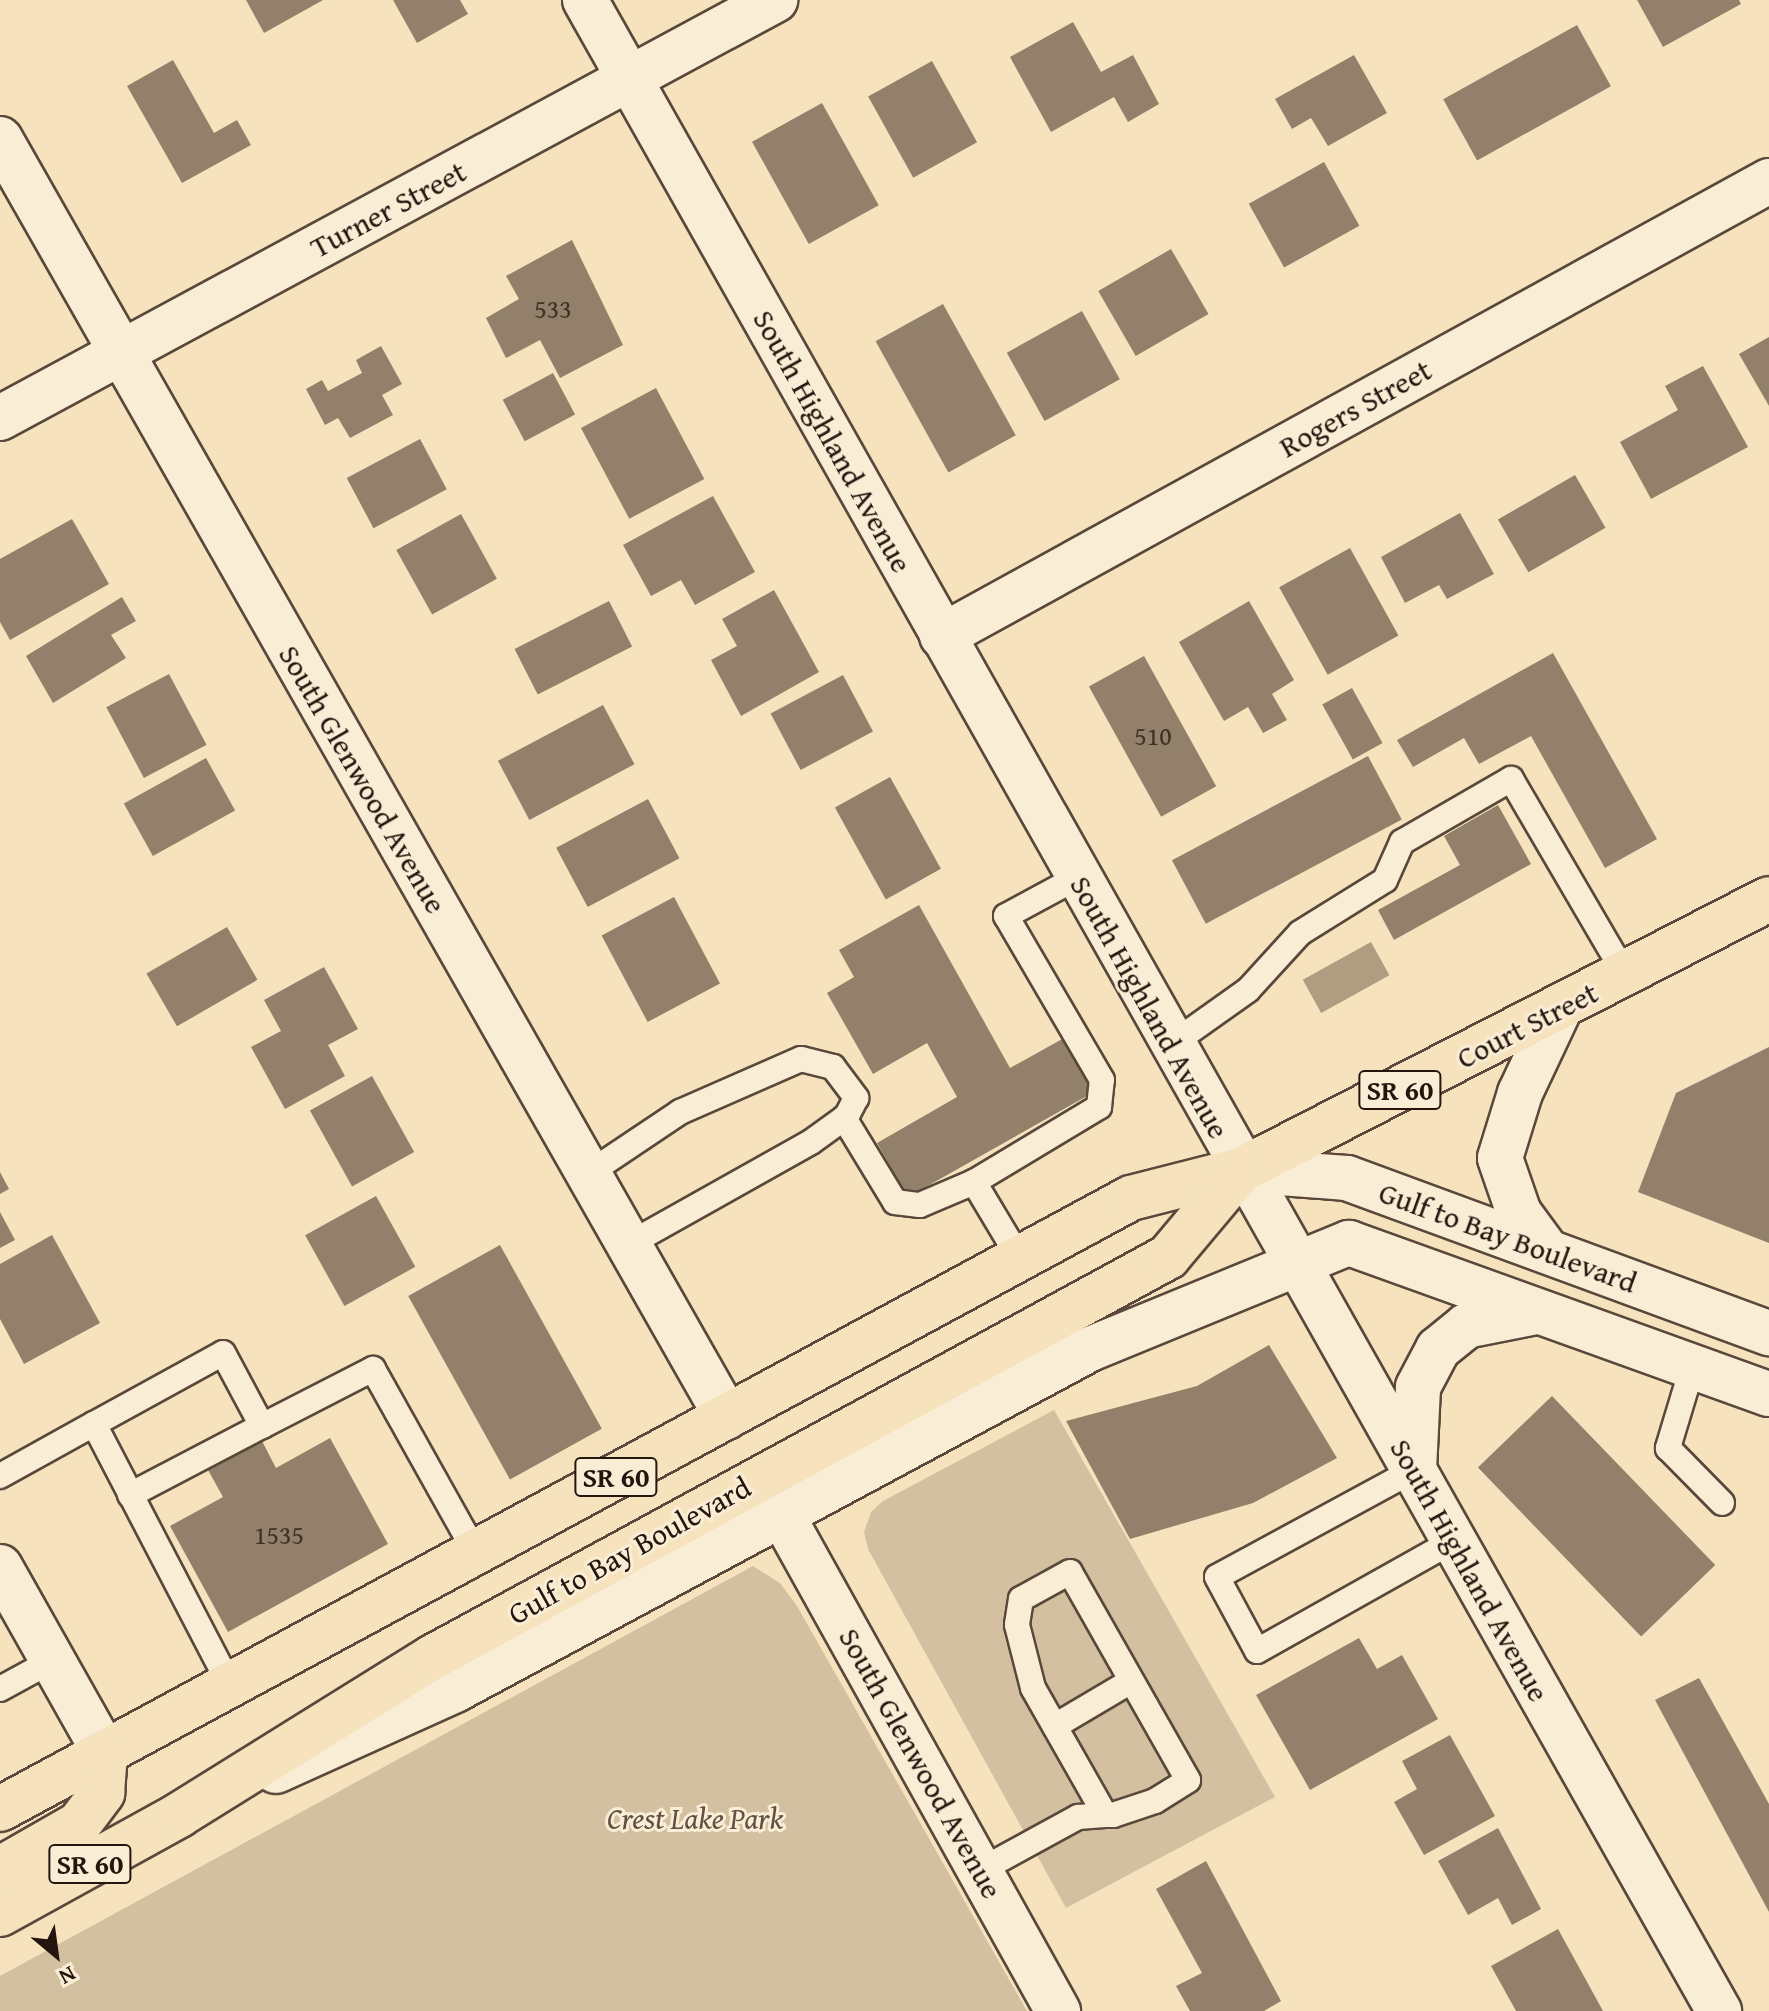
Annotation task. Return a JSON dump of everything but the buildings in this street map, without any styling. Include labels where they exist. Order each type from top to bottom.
[{"type":"main road","name":"Court Street","points":[[1241,1170],[1559,1010],[1769,899]]},
{"type":"main road","name":"Gulf to Bay Boulevard","points":[[0,1809],[1131,1198],[1241,1170]]},
{"type":"main road","name":"Gulf to Bay Boulevard","points":[[0,1914],[179,1815],[433,1657],[1168,1257],[1241,1170]]},
{"type":"main road","points":[[0,1869],[79,1824],[102,1793],[105,1753]]},
{"type":"street","name":"South Highland Avenue","points":[[585,0],[1241,1170],[1719,2011]]},
{"type":"street","name":"Turner Street","points":[[0,418],[775,0]]},
{"type":"street","name":"South Glenwood Avenue","points":[[0,139],[727,1417]]},
{"type":"street","name":"Rogers Street","points":[[942,636],[1769,181]]},
{"type":"street","points":[[1547,1251],[1519,1213],[1500,1158],[1520,1093],[1559,1010]]},
{"type":"street","name":"Gulf to Bay Boulevard","points":[[1241,1170],[1347,1178],[1769,1333]]},
{"type":"street","name":"Gulf to Bay Boulevard","points":[[179,1815],[455,1690],[1090,1349],[1349,1243],[1769,1394]]},
{"type":"street","points":[[1414,1470],[1418,1387],[1438,1349],[1466,1326],[1537,1312]]},
{"type":"street","name":"South Glenwood Avenue","points":[[782,1515],[1058,2011]]},
{"type":"street","points":[[0,1567],[105,1753]]},
{"type":"lane","points":[[1172,1044],[1248,990],[1300,933],[1385,880],[1402,842],[1511,779],[1625,974]]},
{"type":"lane","points":[[844,1118],[895,1202],[920,1205],[974,1182],[1099,1107],[1102,1080],[1006,916],[1078,877]]},
{"type":"lane","points":[[589,1173],[680,1112],[801,1059],[833,1067],[856,1098],[844,1118],[811,1142],[629,1244]]},
{"type":"lane","points":[[974,1182],[1020,1259]]},
{"type":"lane","points":[[0,1476],[223,1353],[262,1426]]},
{"type":"lane","points":[[1693,1365],[1668,1448],[1722,1503]]},
{"type":"lane","points":[[130,1495],[373,1369],[476,1553]]},
{"type":"lane","points":[[94,1424],[230,1685]]},
{"type":"lane","points":[[1414,1470],[1217,1577],[1257,1651],[1453,1541]]},
{"type":"lane","points":[[981,1870],[1078,1817],[1105,1815],[1155,1801],[1188,1780],[1070,1572],[1021,1599],[1017,1625],[1033,1688],[1105,1815]]},
{"type":"lane","points":[[0,1689],[53,1660]]},
{"type":"lane","points":[[1055,1726],[1131,1681]]},
{"type":"green space","points":[[1054,1410],[1275,1797],[1066,1908],[868,1549],[864,1532],[871,1512],[883,1501]]},
{"type":"green space","name":"Crest Lake Park","points":[[753,1566],[780,1583],[797,1606],[1027,2011],[0,2011],[0,1976]]},
{"type":"shaded area","points":[[1371,942],[1389,975],[1321,1013],[1303,980]]}]
